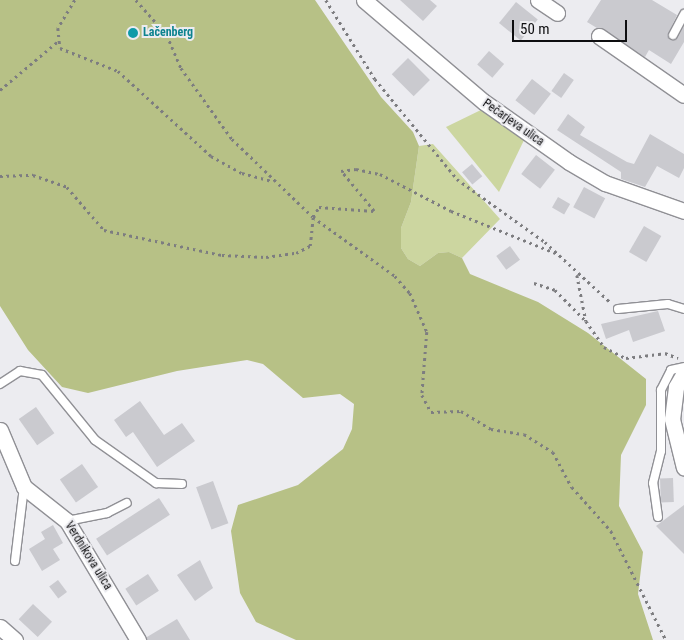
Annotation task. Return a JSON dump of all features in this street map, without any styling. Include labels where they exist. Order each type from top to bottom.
[{"type":"street","name":"Pečarjeva ulica","points":[[364,0],[484,102],[569,162],[622,190],[684,211]]},
{"type":"street","points":[[538,0],[558,13]]},
{"type":"street","points":[[599,36],[684,95]]},
{"type":"street","points":[[683,369],[676,387],[672,419],[684,468]]},
{"type":"street","name":"Verdnikova ulica","points":[[0,430],[24,487],[67,521],[138,640]]},
{"type":"street","points":[[0,627],[15,640]]},
{"type":"lane","points":[[673,35],[684,14]]},
{"type":"lane","points":[[618,309],[668,304],[684,309]]},
{"type":"lane","points":[[658,517],[653,483],[661,451],[662,390],[671,370],[683,369]]},
{"type":"lane","points":[[0,384],[20,371],[42,375],[95,440],[156,483],[182,484]]},
{"type":"lane","points":[[15,561],[24,487]]},
{"type":"lane","points":[[67,521],[107,514],[127,503]]},
{"type":"path","points":[[75,0],[58,28],[57,42],[66,53],[118,71],[211,156],[242,173],[273,181]]},
{"type":"path","points":[[136,0],[167,35],[181,68],[232,139],[273,181],[313,217],[395,276],[410,293],[427,332],[422,395],[431,412],[461,411],[491,429],[524,434],[553,452],[584,503],[611,531],[666,640]]},
{"type":"path","points":[[326,0],[375,79],[457,179],[558,254],[577,275],[618,309]]},
{"type":"path","points":[[0,90],[57,42]]},
{"type":"path","points":[[0,176],[33,175],[67,187],[104,230],[222,255],[296,254],[310,246],[313,217],[319,207],[374,211],[341,171],[356,169],[380,174],[451,211],[558,254]]},
{"type":"path","points":[[577,275],[586,321]]},
{"type":"path","points":[[534,283],[555,290],[586,321],[613,354],[626,358],[673,354],[683,369]]},
{"type":"green space","points":[[0,0],[315,0],[381,97],[413,132],[419,146],[411,202],[401,228],[401,248],[408,259],[420,266],[438,253],[449,252],[462,258],[470,274],[538,302],[588,333],[646,379],[646,405],[621,455],[619,506],[643,552],[638,594],[653,640],[296,640],[256,622],[240,593],[231,531],[238,505],[298,485],[343,449],[352,429],[354,404],[340,394],[303,398],[263,364],[247,360],[177,371],[88,393],[62,387],[28,350],[0,306]]},
{"type":"green space","points":[[487,107],[526,136],[499,192],[446,127]]},
{"type":"green space","points":[[433,144],[500,219],[462,258],[449,252],[438,253],[420,266],[408,259],[401,248],[401,228],[411,202],[419,146]]},
{"type":"building","points":[[400,0],[430,0],[437,6],[423,21]]},
{"type":"building","points":[[601,0],[652,0],[677,15],[667,36],[676,40],[684,26],[684,42],[671,64],[649,50],[645,57],[587,22]]},
{"type":"building","points":[[516,2],[538,20],[521,41],[499,23]]},
{"type":"building","points":[[489,51],[504,64],[492,78],[477,65]]},
{"type":"building","points":[[408,58],[430,80],[414,96],[392,74]]},
{"type":"building","points":[[564,73],[574,80],[561,98],[551,91]]},
{"type":"building","points":[[532,79],[551,94],[534,115],[515,100]]},
{"type":"building","points":[[568,114],[585,127],[580,135],[627,162],[634,164],[650,134],[684,154],[684,168],[679,178],[657,166],[645,187],[621,179],[621,172],[557,130]]},
{"type":"building","points":[[536,155],[555,170],[540,189],[521,174]]},
{"type":"building","points":[[472,164],[482,176],[472,185],[462,172]]},
{"type":"building","points":[[584,187],[605,198],[594,219],[573,207]]},
{"type":"building","points":[[558,197],[570,204],[564,214],[552,207]]},
{"type":"building","points":[[644,226],[661,236],[646,262],[629,252]]},
{"type":"building","points":[[510,246],[520,260],[506,270],[496,256]]},
{"type":"building","points":[[658,311],[665,331],[633,342],[629,330],[606,339],[601,324]]},
{"type":"building","points":[[140,401],[164,435],[182,423],[195,441],[157,467],[133,432],[126,437],[114,420]]},
{"type":"building","points":[[36,407],[54,433],[37,445],[19,419]]},
{"type":"building","points":[[82,464],[98,487],[76,502],[60,479]]},
{"type":"building","points":[[660,478],[673,478],[674,502],[661,502]]},
{"type":"building","points":[[213,481],[228,523],[211,529],[196,487]]},
{"type":"building","points":[[159,498],[170,515],[107,556],[96,539]]},
{"type":"building","points":[[684,505],[684,554],[656,526]]},
{"type":"building","points":[[53,525],[63,543],[53,549],[60,560],[42,571],[29,549],[45,539],[41,532]]},
{"type":"building","points":[[200,560],[213,588],[195,601],[177,575]]},
{"type":"building","points":[[148,574],[159,591],[136,605],[125,589]]},
{"type":"building","points":[[58,580],[67,592],[58,599],[49,587]]},
{"type":"building","points":[[33,604],[52,622],[38,637],[19,619]]},
{"type":"building","points":[[177,619],[190,640],[147,640],[147,637]]},
{"type":"place","name":"Lačenberg","points":[[133,33]]}]
